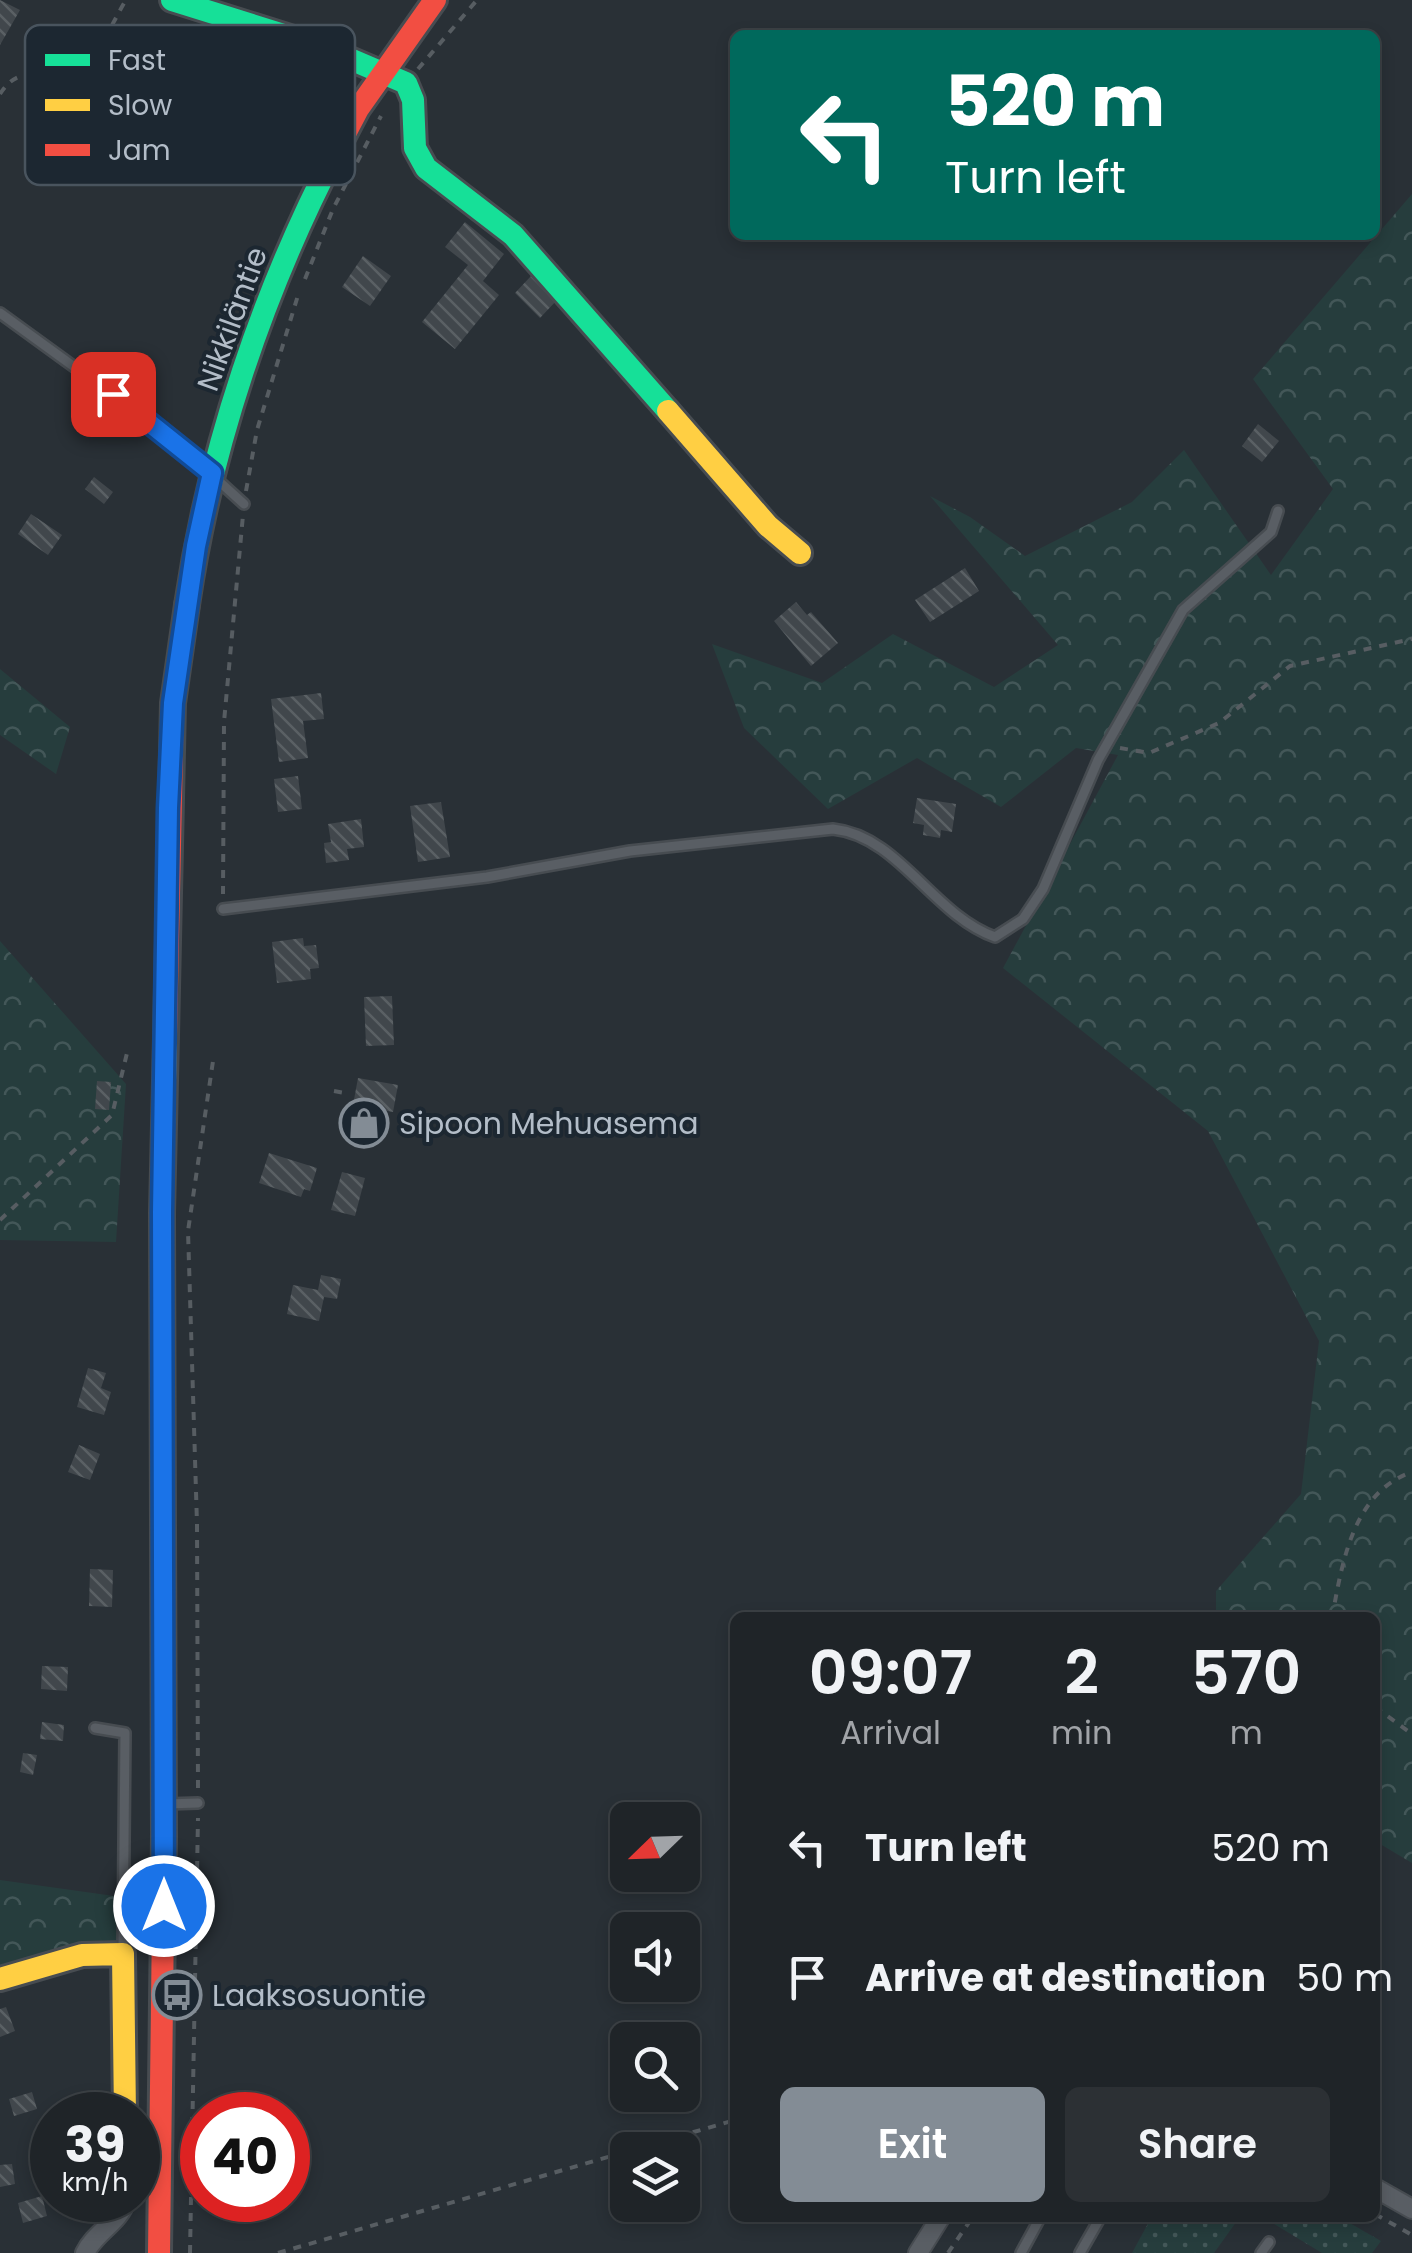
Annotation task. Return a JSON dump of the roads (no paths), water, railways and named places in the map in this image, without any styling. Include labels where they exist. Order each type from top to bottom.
[{"type":"street","points":[[172,0],[247,25]]},
{"type":"street","name":"Nikkiläntie","points":[[355,114],[435,0]]},
{"type":"street","points":[[355,61],[406,83],[415,94],[415,144],[430,172],[449,191],[498,220],[530,252],[768,526],[800,553]]},
{"type":"street","name":"Nikkiläntie","points":[[158,2253],[165,2007],[162,1212],[173,703],[196,546],[212,473],[241,376],[320,185]]},
{"type":"street","points":[[0,1979],[82,1954],[124,1954],[126,2092]]},
{"type":"street","points":[[1380,2191],[1412,2208]]},
{"type":"street","points":[[85,2253],[90,2242],[112,2222]]},
{"type":"street","points":[[918,2253],[937,2222]]},
{"type":"lane","points":[[0,313],[168,435],[244,504]]},
{"type":"lane","points":[[223,909],[487,877],[630,851],[833,829],[859,832],[955,916],[995,938],[1023,919],[1043,889],[1106,745],[1183,610],[1271,532],[1278,511]]},
{"type":"lane","points":[[95,1728],[124,1734],[124,1954]]},
{"type":"lane","points":[[163,1804],[198,1803]]},
{"type":"lane","points":[[1021,2253],[1038,2222]]},
{"type":"lane","points":[[1080,2253],[1098,2222]]},
{"type":"lane","points":[[1261,2253],[1269,2242]]},
{"type":"place","name":"Sipoon Mehuasema","points":[[364,1123]]},
{"type":"place","name":"Laaksosuontie","points":[[177,1995]]}]
